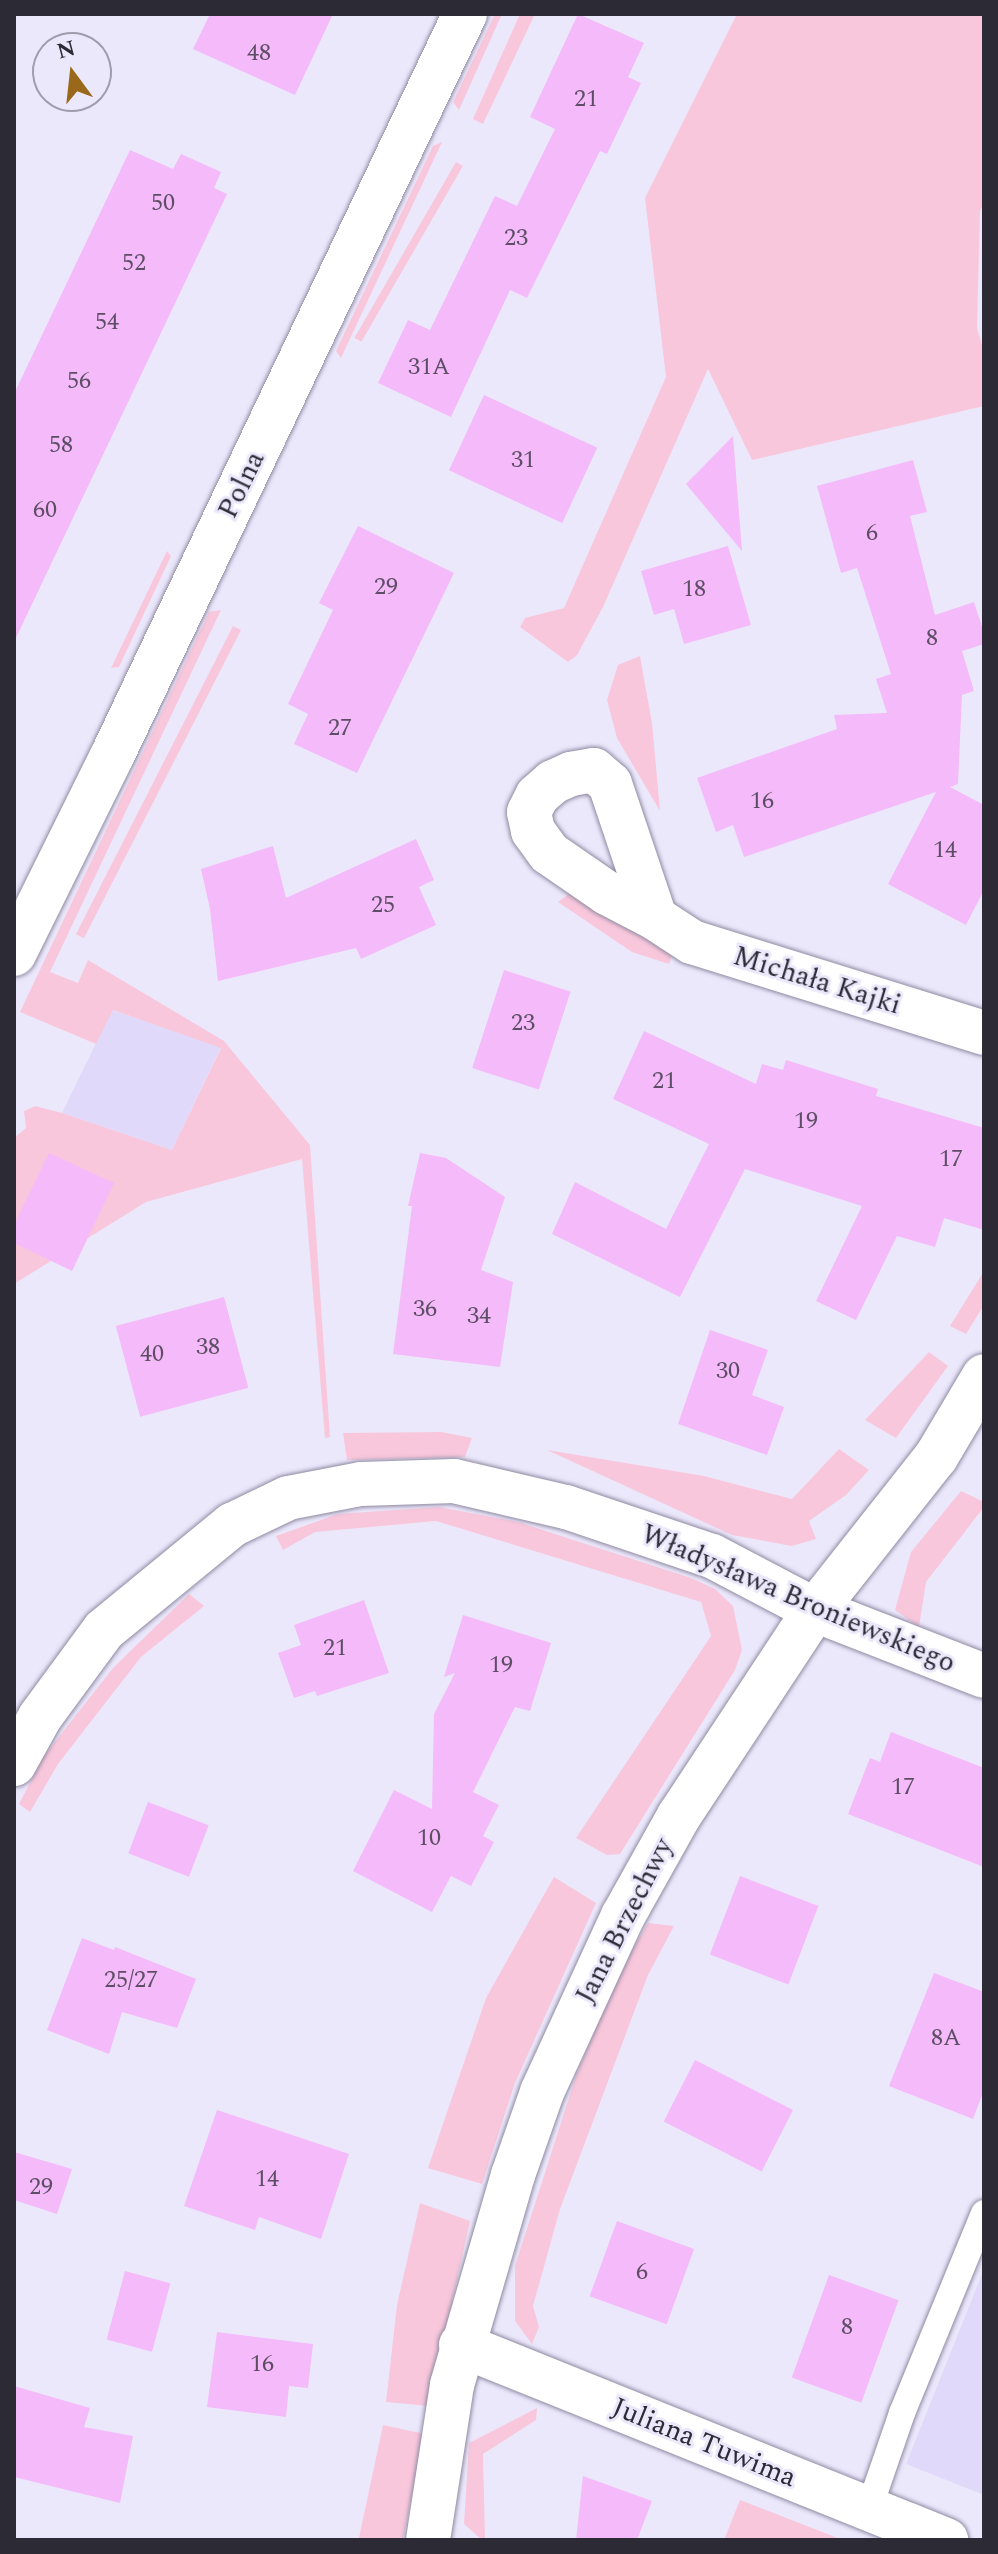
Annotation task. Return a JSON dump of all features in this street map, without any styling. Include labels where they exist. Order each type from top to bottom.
[{"type":"street","name":"Polna","points":[[14,954],[112,756],[465,14]]},
{"type":"street","name":"Michała Kajki","points":[[655,918],[692,942],[984,1033]]},
{"type":"street","name":"Jana Brzechwy","points":[[428,2540],[438,2462],[461,2345],[542,2092],[623,1916],[679,1816],[815,1610],[936,1457],[984,1376]]},
{"type":"street","name":"Władysława Broniewskiego","points":[[14,1764],[40,1717],[104,1630],[232,1525],[288,1498],[361,1484],[454,1481],[515,1493],[712,1556],[815,1610],[984,1676]]},
{"type":"street","name":"Juliana Tuwima","points":[[461,2345],[946,2540]]},
{"type":"lane","points":[[869,2509],[902,2413],[984,2213]]},
{"type":"shaded area","points":[[495,14],[502,14],[459,110],[453,102]]},
{"type":"shaded area","points":[[520,14],[535,14],[483,124],[473,119]]},
{"type":"shaded area","points":[[737,14],[984,14],[984,202],[980,211],[977,328],[984,352],[984,406],[752,460],[708,369],[603,607],[577,655],[568,662],[520,627],[525,618],[564,608],[666,377],[645,198]]},
{"type":"shaded area","points":[[442,142],[341,358],[336,351],[433,146]]},
{"type":"shaded area","points":[[456,162],[463,166],[361,342],[354,338]]},
{"type":"shaded area","points":[[167,551],[171,556],[119,667],[111,668]]},
{"type":"shaded area","points":[[221,610],[50,972],[78,983],[88,960],[224,1041],[310,1145],[330,1437],[325,1438],[302,1159],[146,1202],[14,1284],[14,1138],[26,1128],[24,1111],[35,1106],[62,1113],[172,1150],[221,1048],[113,1010],[96,1044],[20,1012],[209,612]]},
{"type":"shaded area","points":[[233,626],[241,630],[84,938],[76,934]]},
{"type":"shaded area","points":[[640,656],[652,723],[660,811],[617,738],[607,700],[618,665]]},
{"type":"shaded area","points":[[570,893],[676,944],[669,964],[632,952],[558,902]]},
{"type":"shaded area","points":[[112,1010],[221,1047],[172,1150],[62,1113]]},
{"type":"shaded area","points":[[984,1271],[984,1305],[966,1334],[950,1326]]},
{"type":"shaded area","points":[[929,1352],[948,1366],[896,1438],[865,1420]]},
{"type":"shaded area","points":[[441,1432],[472,1438],[465,1457],[347,1460],[343,1433]]},
{"type":"shaded area","points":[[839,1449],[869,1470],[846,1495],[809,1521],[816,1539],[792,1546],[732,1535],[547,1450],[704,1476],[792,1499]]},
{"type":"shaded area","points":[[961,1491],[984,1502],[984,1507],[926,1582],[919,1627],[895,1610],[911,1552]]},
{"type":"shaded area","points":[[439,1507],[518,1522],[691,1578],[715,1589],[733,1606],[742,1650],[735,1670],[620,1854],[607,1855],[576,1838],[711,1636],[701,1602],[436,1521],[315,1532],[283,1550],[276,1536],[338,1514]]},
{"type":"shaded area","points":[[189,1594],[204,1606],[141,1657],[58,1764],[30,1812],[19,1804],[44,1756],[113,1668]]},
{"type":"shaded area","points":[[554,1877],[596,1903],[515,2083],[482,2184],[428,2168],[486,1998]]},
{"type":"shaded area","points":[[648,1923],[674,1926],[648,1975],[560,2209],[533,2306],[539,2327],[532,2344],[515,2321],[515,2266],[576,2076],[620,1971]]},
{"type":"shaded area","points":[[420,2203],[470,2221],[429,2406],[386,2402],[397,2305]]},
{"type":"shaded area","points":[[984,2269],[984,2495],[906,2464]]},
{"type":"shaded area","points":[[537,2408],[536,2420],[483,2454],[485,2540],[482,2540],[464,2524],[469,2443]]},
{"type":"shaded area","points":[[383,2425],[425,2434],[403,2540],[359,2538]]},
{"type":"shaded area","points":[[740,2500],[843,2540],[724,2540]]},
{"type":"building","points":[[210,14],[333,14],[295,95],[193,49]]},
{"type":"building","points":[[578,14],[644,43],[628,77],[641,83],[607,154],[600,151],[527,298],[510,290],[451,417],[378,383],[408,320],[430,330],[495,196],[517,206],[555,129],[530,117]]},
{"type":"building","points":[[130,150],[173,169],[181,154],[221,172],[214,188],[227,194],[14,642],[14,394]]},
{"type":"building","points":[[484,395],[597,448],[562,523],[449,470]]},
{"type":"building","points":[[733,436],[742,551],[686,484]]},
{"type":"building","points":[[913,460],[927,512],[910,516],[935,615],[974,602],[984,633],[984,644],[962,651],[974,691],[962,695],[958,784],[950,787],[984,805],[984,890],[966,925],[888,884],[936,792],[744,857],[733,825],[716,832],[697,778],[837,729],[834,715],[887,713],[876,679],[891,674],[857,568],[841,573],[817,486]]},
{"type":"building","points":[[358,526],[454,573],[357,773],[294,744],[308,714],[288,704],[333,610],[319,603]]},
{"type":"building","points":[[728,546],[751,625],[684,644],[674,609],[654,615],[641,571]]},
{"type":"building","points":[[416,839],[434,880],[419,887],[436,925],[361,959],[356,948],[218,981],[210,909],[201,869],[273,846],[286,898]]},
{"type":"building","points":[[504,970],[571,992],[539,1090],[472,1068]]},
{"type":"building","points":[[644,1031],[756,1084],[762,1064],[783,1070],[786,1060],[878,1089],[876,1096],[984,1128],[984,1230],[944,1218],[935,1247],[897,1236],[856,1320],[816,1301],[862,1206],[745,1169],[680,1297],[552,1234],[575,1182],[666,1229],[709,1144],[613,1099]]},
{"type":"building","points":[[49,1153],[114,1183],[72,1271],[14,1243],[14,1225]]},
{"type":"building","points":[[420,1153],[446,1158],[505,1197],[481,1270],[513,1282],[500,1367],[393,1354],[412,1206],[408,1206]]},
{"type":"building","points":[[224,1297],[248,1388],[140,1417],[116,1326]]},
{"type":"building","points":[[710,1330],[768,1350],[752,1395],[784,1407],[767,1455],[678,1424]]},
{"type":"building","points":[[364,1600],[389,1673],[317,1696],[315,1691],[294,1698],[278,1653],[301,1645],[294,1625]]},
{"type":"building","points":[[463,1615],[551,1643],[530,1711],[515,1707],[473,1792],[499,1805],[483,1836],[494,1842],[471,1886],[451,1876],[432,1912],[353,1871],[394,1790],[432,1809],[434,1714],[455,1673],[444,1677]]},
{"type":"building","points":[[891,1732],[984,1768],[984,1867],[848,1814],[870,1758],[880,1762]]},
{"type":"building","points":[[148,1802],[209,1825],[189,1877],[128,1853]]},
{"type":"building","points":[[740,1876],[818,1906],[788,1985],[710,1954]]},
{"type":"building","points":[[82,1938],[114,1950],[115,1947],[196,1979],[177,2028],[122,2012],[109,2054],[47,2030]]},
{"type":"building","points":[[934,1973],[984,1992],[984,2090],[973,2119],[889,2086]]},
{"type":"building","points":[[695,2060],[793,2110],[762,2171],[664,2121]]},
{"type":"building","points":[[217,2110],[349,2154],[321,2239],[259,2217],[255,2230],[184,2206]]},
{"type":"building","points":[[14,2152],[72,2169],[57,2214],[14,2200]]},
{"type":"building","points":[[617,2221],[694,2249],[667,2324],[590,2296]]},
{"type":"building","points":[[125,2271],[170,2283],[152,2352],[107,2340]]},
{"type":"building","points":[[829,2275],[899,2300],[861,2403],[792,2377]]},
{"type":"building","points":[[217,2332],[313,2344],[308,2388],[289,2386],[286,2417],[207,2407]]},
{"type":"building","points":[[14,2386],[90,2408],[84,2427],[133,2436],[120,2503],[14,2477]]},
{"type":"building","points":[[583,2476],[652,2501],[637,2540],[576,2540]]}]
